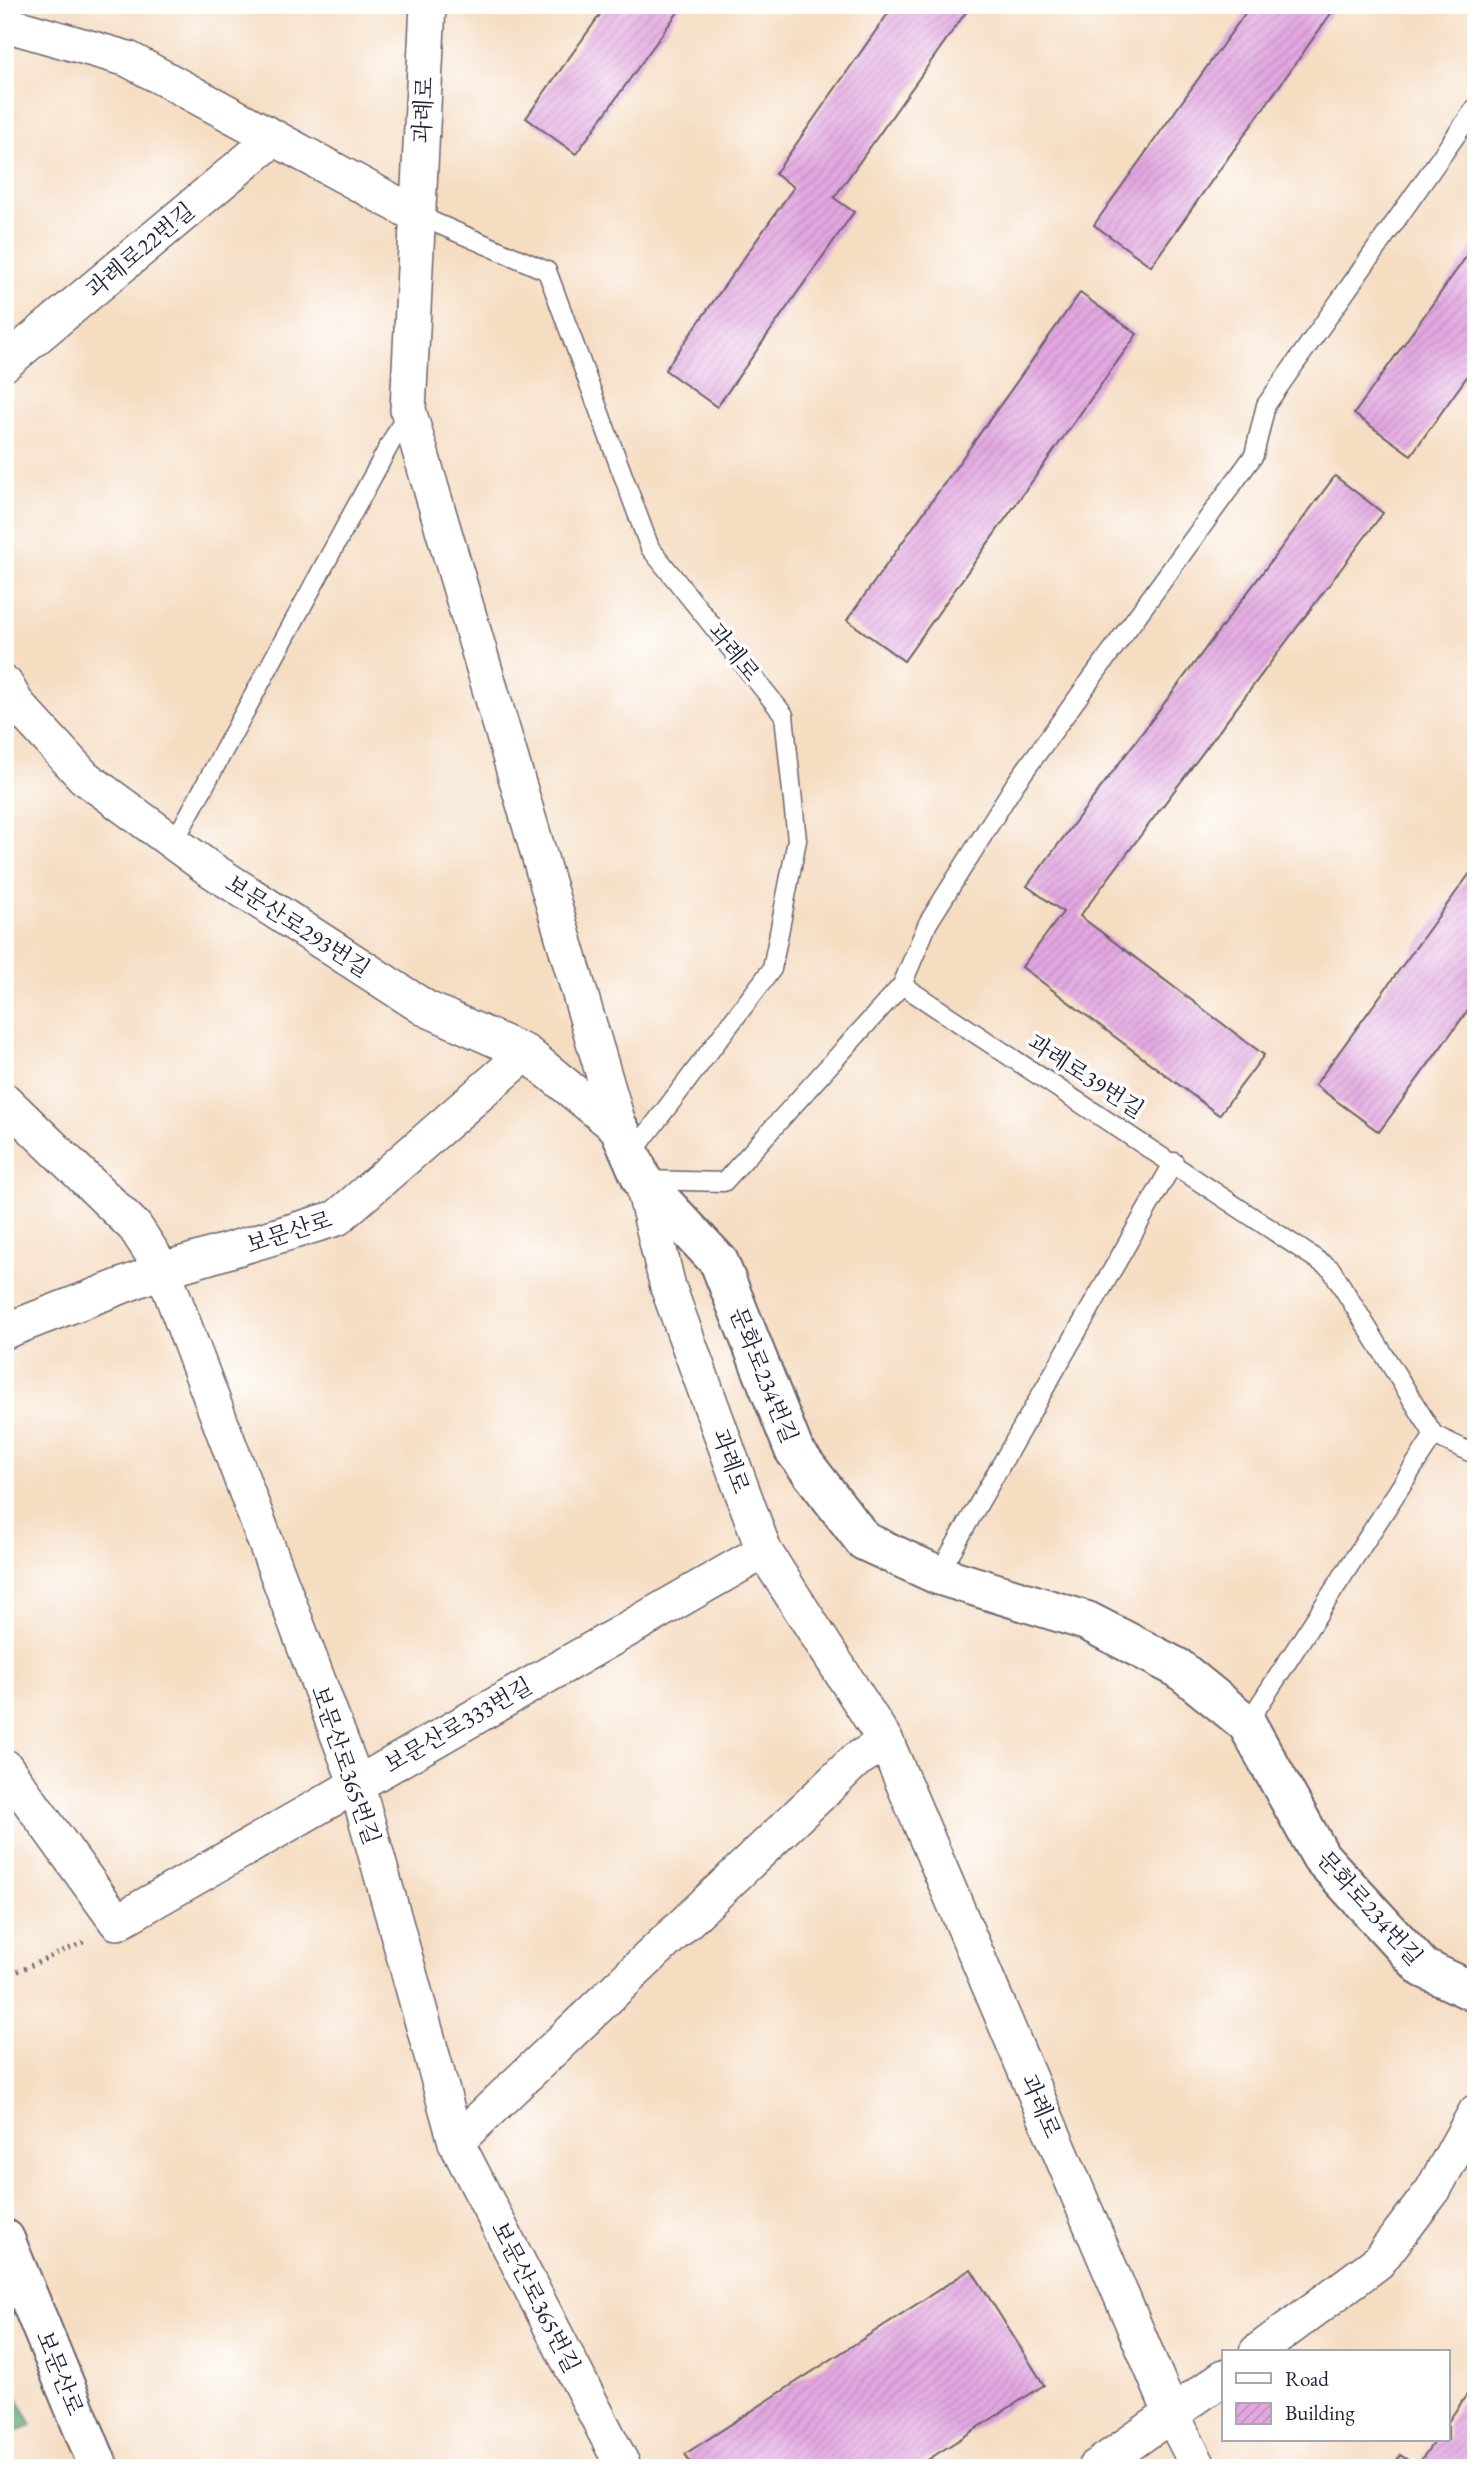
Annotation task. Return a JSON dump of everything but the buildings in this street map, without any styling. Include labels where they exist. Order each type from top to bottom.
[{"type":"main road","name":"문화로234번길","points":[[631,1155],[719,1262],[794,1450],[864,1541],[938,1575],[1087,1621],[1178,1668],[1247,1724],[1321,1857],[1423,1968],[1476,1993]]},
{"type":"main road","name":"보문산로","points":[[5,2239],[99,2468]]},
{"type":"street","name":"과례로","points":[[428,5],[408,410],[668,1287],[764,1551],[886,1742],[1172,2415],[1199,2468]]},
{"type":"street","points":[[5,24],[128,59],[417,215]]},
{"type":"street","name":"과례로22번길","points":[[5,363],[274,138]]},
{"type":"street","name":"보문산로293번길","points":[[5,684],[16,703],[84,777],[174,842],[425,1008],[526,1053],[631,1155]]},
{"type":"street","name":"보문산로","points":[[5,1331],[163,1270],[337,1218],[526,1053]]},
{"type":"street","name":"보문산로365번길","points":[[5,1101],[135,1227],[163,1270],[356,1783],[456,2142],[624,2468]]},
{"type":"street","name":"보문산로333번길","points":[[103,1931],[356,1783],[764,1551]]},
{"type":"street","points":[[456,2142],[856,1760],[886,1742]]},
{"type":"street","points":[[5,1767],[103,1931]]},
{"type":"street","points":[[1260,2350],[1378,2262],[1433,2190],[1476,2112]]},
{"type":"street","points":[[1095,2468],[1222,2378]]},
{"type":"lane","points":[[631,1155],[724,1182],[902,985],[928,923],[1015,784],[1254,455],[1266,405],[1476,107]]},
{"type":"lane","name":"과례로","points":[[417,215],[547,271],[650,548],[784,715],[796,840],[772,969],[631,1155]]},
{"type":"lane","name":"과례로","points":[[174,842],[408,410]]},
{"type":"lane","name":"과례로39번길","points":[[902,985],[1331,1269],[1434,1435]]},
{"type":"lane","points":[[938,1575],[1174,1163]]},
{"type":"lane","points":[[1247,1724],[1434,1435],[1476,1455]]},
{"type":"path","points":[[5,1977],[103,1931]]},
{"type":"green space","points":[[5,2376],[32,2425],[5,2435]]}]
